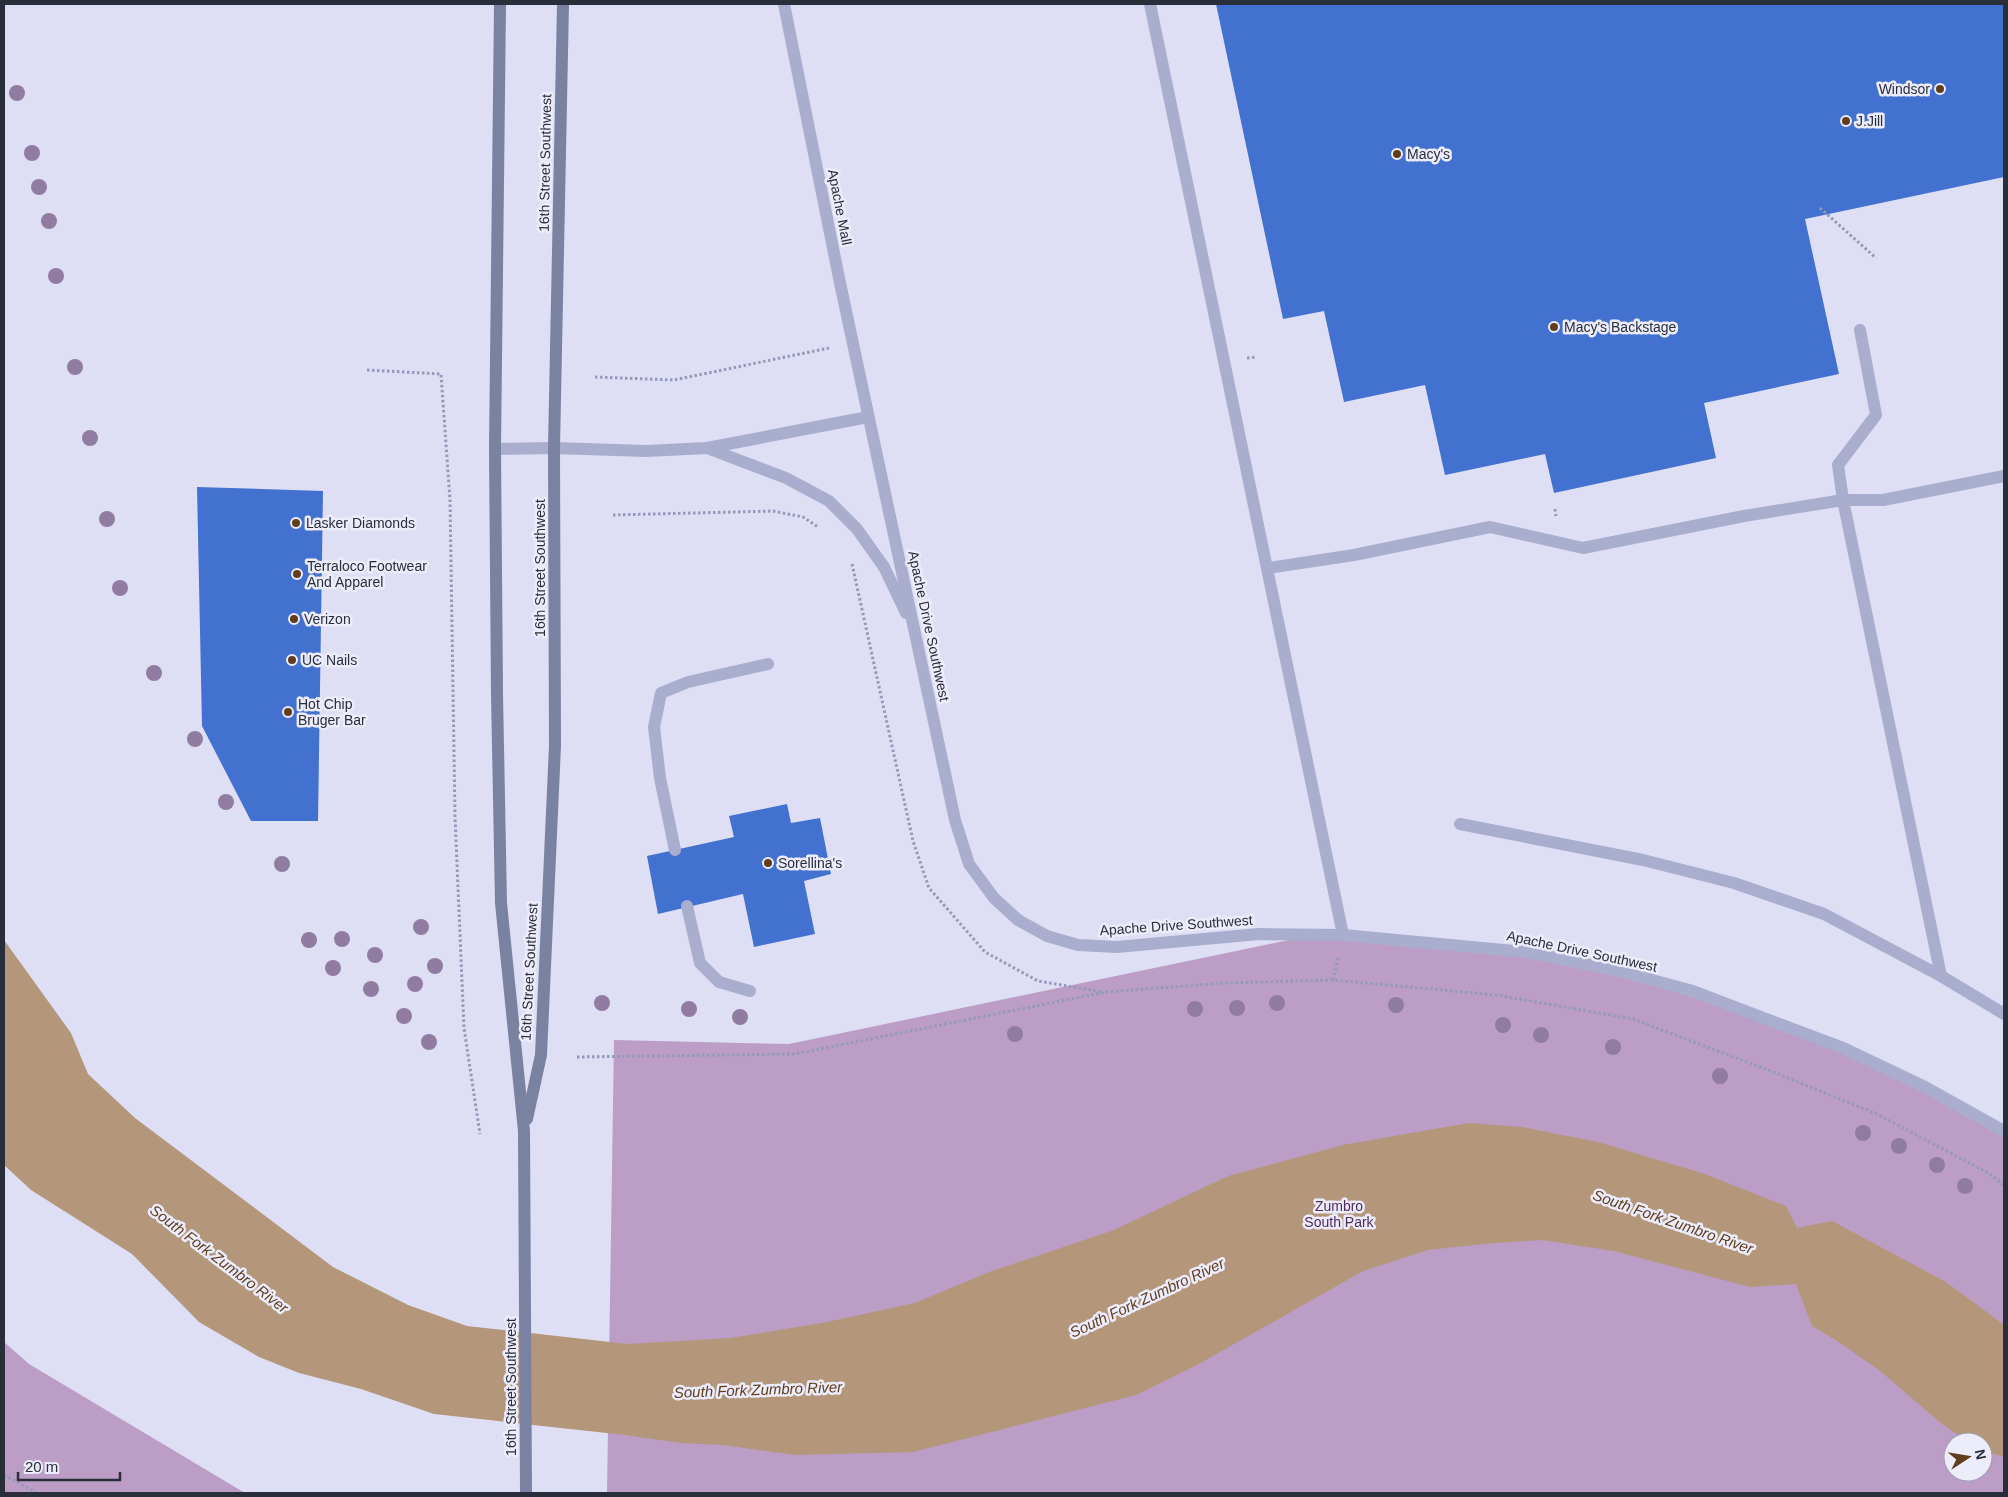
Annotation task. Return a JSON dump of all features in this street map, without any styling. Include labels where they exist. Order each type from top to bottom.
[{"type":"main road","name":"16th Street Southwest","points":[[500,4],[495,449],[501,903],[524,1131],[526,1493]]},
{"type":"main road","name":"16th Street Southwest","points":[[524,1131],[541,1055],[553,776],[554,448],[563,4]]},
{"type":"street","name":"Apache Mall","points":[[784,4],[868,417]]},
{"type":"street","points":[[1150,4],[1343,935]]},
{"type":"street","points":[[1860,330],[1876,415],[1838,465],[1843,500],[1941,976]]},
{"type":"street","points":[[495,449],[554,448],[646,451],[707,448],[868,417]]},
{"type":"street","name":"Apache Drive Southwest","points":[[868,417],[955,820],[969,864],[994,898],[1018,920],[1047,936],[1078,945],[1107,946],[1259,934],[1343,935],[1527,952],[1615,970],[1693,991],[1841,1047],[1925,1086],[2004,1131]]},
{"type":"street","points":[[707,448],[786,478],[829,502],[857,529],[878,560],[914,630]]},
{"type":"street","points":[[1268,568],[1354,554],[1490,527],[1582,548],[1744,516],[1843,500],[1883,500],[2004,476]]},
{"type":"street","points":[[675,850],[660,778],[654,727],[661,693],[688,682],[768,664]]},
{"type":"street","points":[[1460,824],[1643,860],[1734,883],[1824,914],[1941,976],[2004,1014]]},
{"type":"street","points":[[687,906],[700,962],[719,982],[750,992]]},
{"type":"path","points":[[1820,208],[1876,258]]},
{"type":"path","points":[[595,377],[674,380],[853,343]]},
{"type":"path","points":[[367,370],[441,374],[450,500],[455,817],[464,1028],[480,1134]]},
{"type":"path","points":[[614,515],[773,511],[803,517],[819,528]]},
{"type":"path","points":[[851,562],[913,841],[929,888],[985,952],[1038,981],[1106,992]]},
{"type":"path","points":[[577,1057],[795,1054],[1106,992],[1224,983],[1333,980],[1496,995],[1633,1019],[1768,1070],[1876,1114],[1988,1173],[2004,1185]]},
{"type":"path","points":[[4,1475],[37,1493]]},
{"type":"green space","name":"Zumbro South Park","points":[[1313,935],[1530,951],[1617,971],[1847,1050],[2004,1131],[2004,1493],[607,1493],[614,1040],[789,1044]]},
{"type":"green space","points":[[4,1342],[29,1364],[245,1493],[4,1493]]},
{"type":"water","name":"South Fork Zumbro River","points":[[4,940],[71,1033],[88,1074],[135,1118],[333,1267],[408,1305],[467,1326],[628,1344],[730,1338],[827,1322],[915,1303],[989,1272],[1114,1230],[1228,1176],[1343,1145],[1469,1123],[1522,1127],[1598,1142],[1705,1174],[1786,1206],[1797,1228],[1832,1221],[1946,1282],[2004,1325],[2004,1457],[1993,1454],[1993,1432],[1954,1432],[1879,1370],[1812,1326],[1796,1284],[1750,1287],[1614,1251],[1542,1240],[1428,1250],[1363,1271],[1197,1365],[1136,1395],[913,1452],[795,1455],[723,1445],[681,1443],[434,1414],[361,1389],[299,1373],[259,1357],[199,1322],[132,1254],[31,1190],[4,1165]]},
{"type":"building","points":[[1216,4],[2004,4],[2004,177],[1805,219],[1839,374],[1704,403],[1716,458],[1554,493],[1545,454],[1445,475],[1425,385],[1344,402],[1324,311],[1283,319]]},
{"type":"building","points":[[197,487],[323,491],[318,821],[251,821],[202,726]]},
{"type":"building","points":[[787,804],[791,823],[820,818],[831,874],[804,881],[815,934],[754,947],[743,894],[658,914],[647,856],[734,837],[729,816]]},
{"type":"place","name":"Windsor","points":[[1940,89]]},
{"type":"place","name":"J.Jill","points":[[1846,121]]},
{"type":"place","name":"Macy's","points":[[1397,154]]},
{"type":"place","name":"Macy's Backstage","points":[[1554,327]]},
{"type":"place","name":"Lasker Diamonds","points":[[296,523]]},
{"type":"place","name":"Terraloco Footwear And Apparel","points":[[297,574]]},
{"type":"place","name":"Verizon","points":[[294,619]]},
{"type":"place","name":"UC Nails","points":[[292,660]]},
{"type":"place","name":"Hot Chip Bruger Bar","points":[[288,712]]},
{"type":"place","name":"Sorellina's","points":[[768,863]]}]
